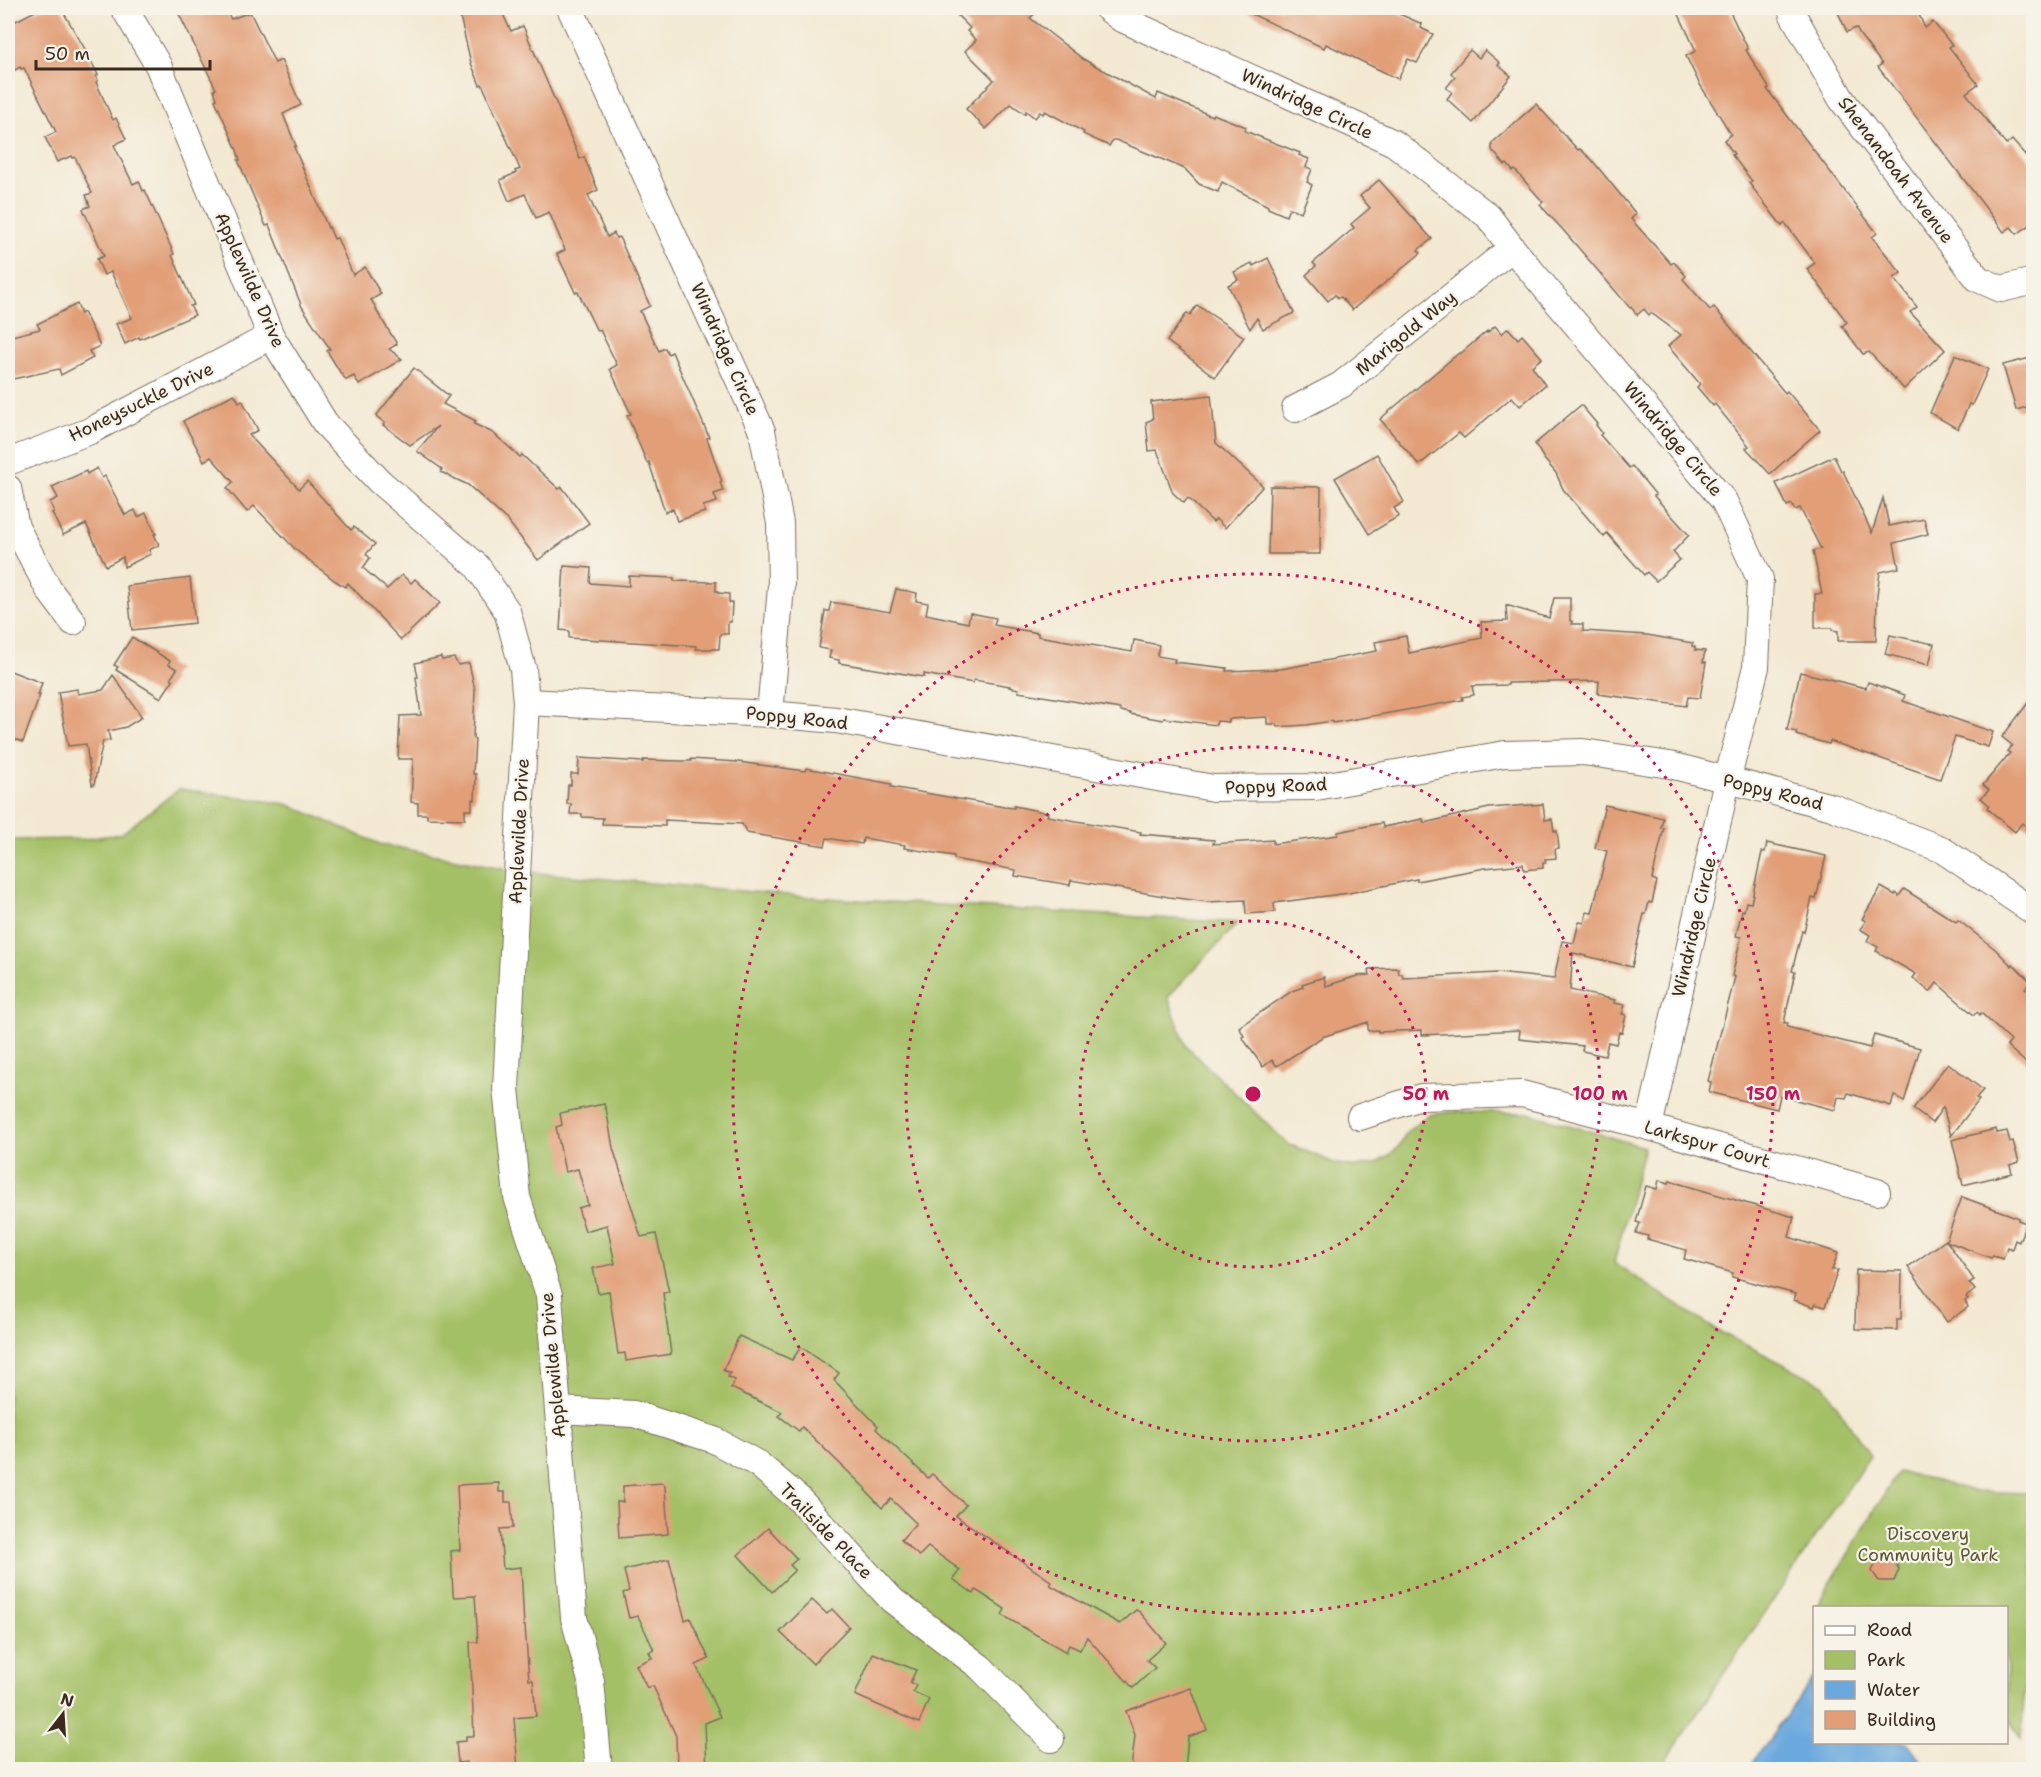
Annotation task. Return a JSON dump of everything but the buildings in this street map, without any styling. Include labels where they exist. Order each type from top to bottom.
[{"type":"street","name":"Applewilde Drive","points":[[124,8],[158,65],[271,336],[325,423],[379,481],[477,566],[507,611],[523,669],[526,702],[506,1088],[517,1197],[549,1295],[574,1618],[591,1681],[599,1770]]},
{"type":"street","name":"Windridge Circle","points":[[570,8],[762,430],[780,523],[781,587],[770,714]]},
{"type":"street","name":"Windridge Circle","points":[[1107,8],[1120,18],[1394,143],[1488,216],[1512,248],[1724,501],[1760,579],[1756,667],[1727,781],[1649,1127]]},
{"type":"street","name":"Shenandoah Avenue","points":[[1791,8],[1842,100],[1978,279],[2001,289],[2034,280]]},
{"type":"street","name":"Marigold Way","points":[[1295,409],[1341,385],[1512,248]]},
{"type":"street","name":"Honeysuckle Drive","points":[[8,462],[90,431],[271,336]]},
{"type":"street","points":[[8,488],[16,527],[49,590],[73,622]]},
{"type":"street","name":"Poppy Road","points":[[526,702],[770,714],[836,720],[1213,788],[1316,787],[1505,754],[1583,752],[1670,765],[1832,807],[1941,849],[2033,911]]},
{"type":"street","name":"Larkspur Court","points":[[1360,1117],[1421,1097],[1522,1094],[1649,1127],[1877,1192]]},
{"type":"street","name":"Trailside Place","points":[[558,1410],[634,1414],[714,1440],[758,1464],[799,1499],[892,1600],[980,1667],[1051,1739]]},
{"type":"green space","points":[[179,789],[287,804],[380,844],[517,871],[810,897],[1238,923],[1168,997],[1186,1046],[1288,1144],[1337,1164],[1357,1167],[1376,1163],[1389,1156],[1400,1145],[1407,1132],[1428,1115],[1450,1112],[1528,1113],[1644,1147],[1614,1263],[1716,1330],[1823,1384],[1870,1456],[1660,1769],[8,1769],[8,840],[84,839],[121,834]]},
{"type":"green space","name":"Discovery Community Park","points":[[1898,1472],[1973,1491],[2029,1493],[2034,1574],[2021,1739],[2008,1718],[2008,1606],[1817,1606]]},
{"type":"water","points":[[1813,1678],[1813,1744],[1909,1744],[1927,1769],[1748,1769]]}]
